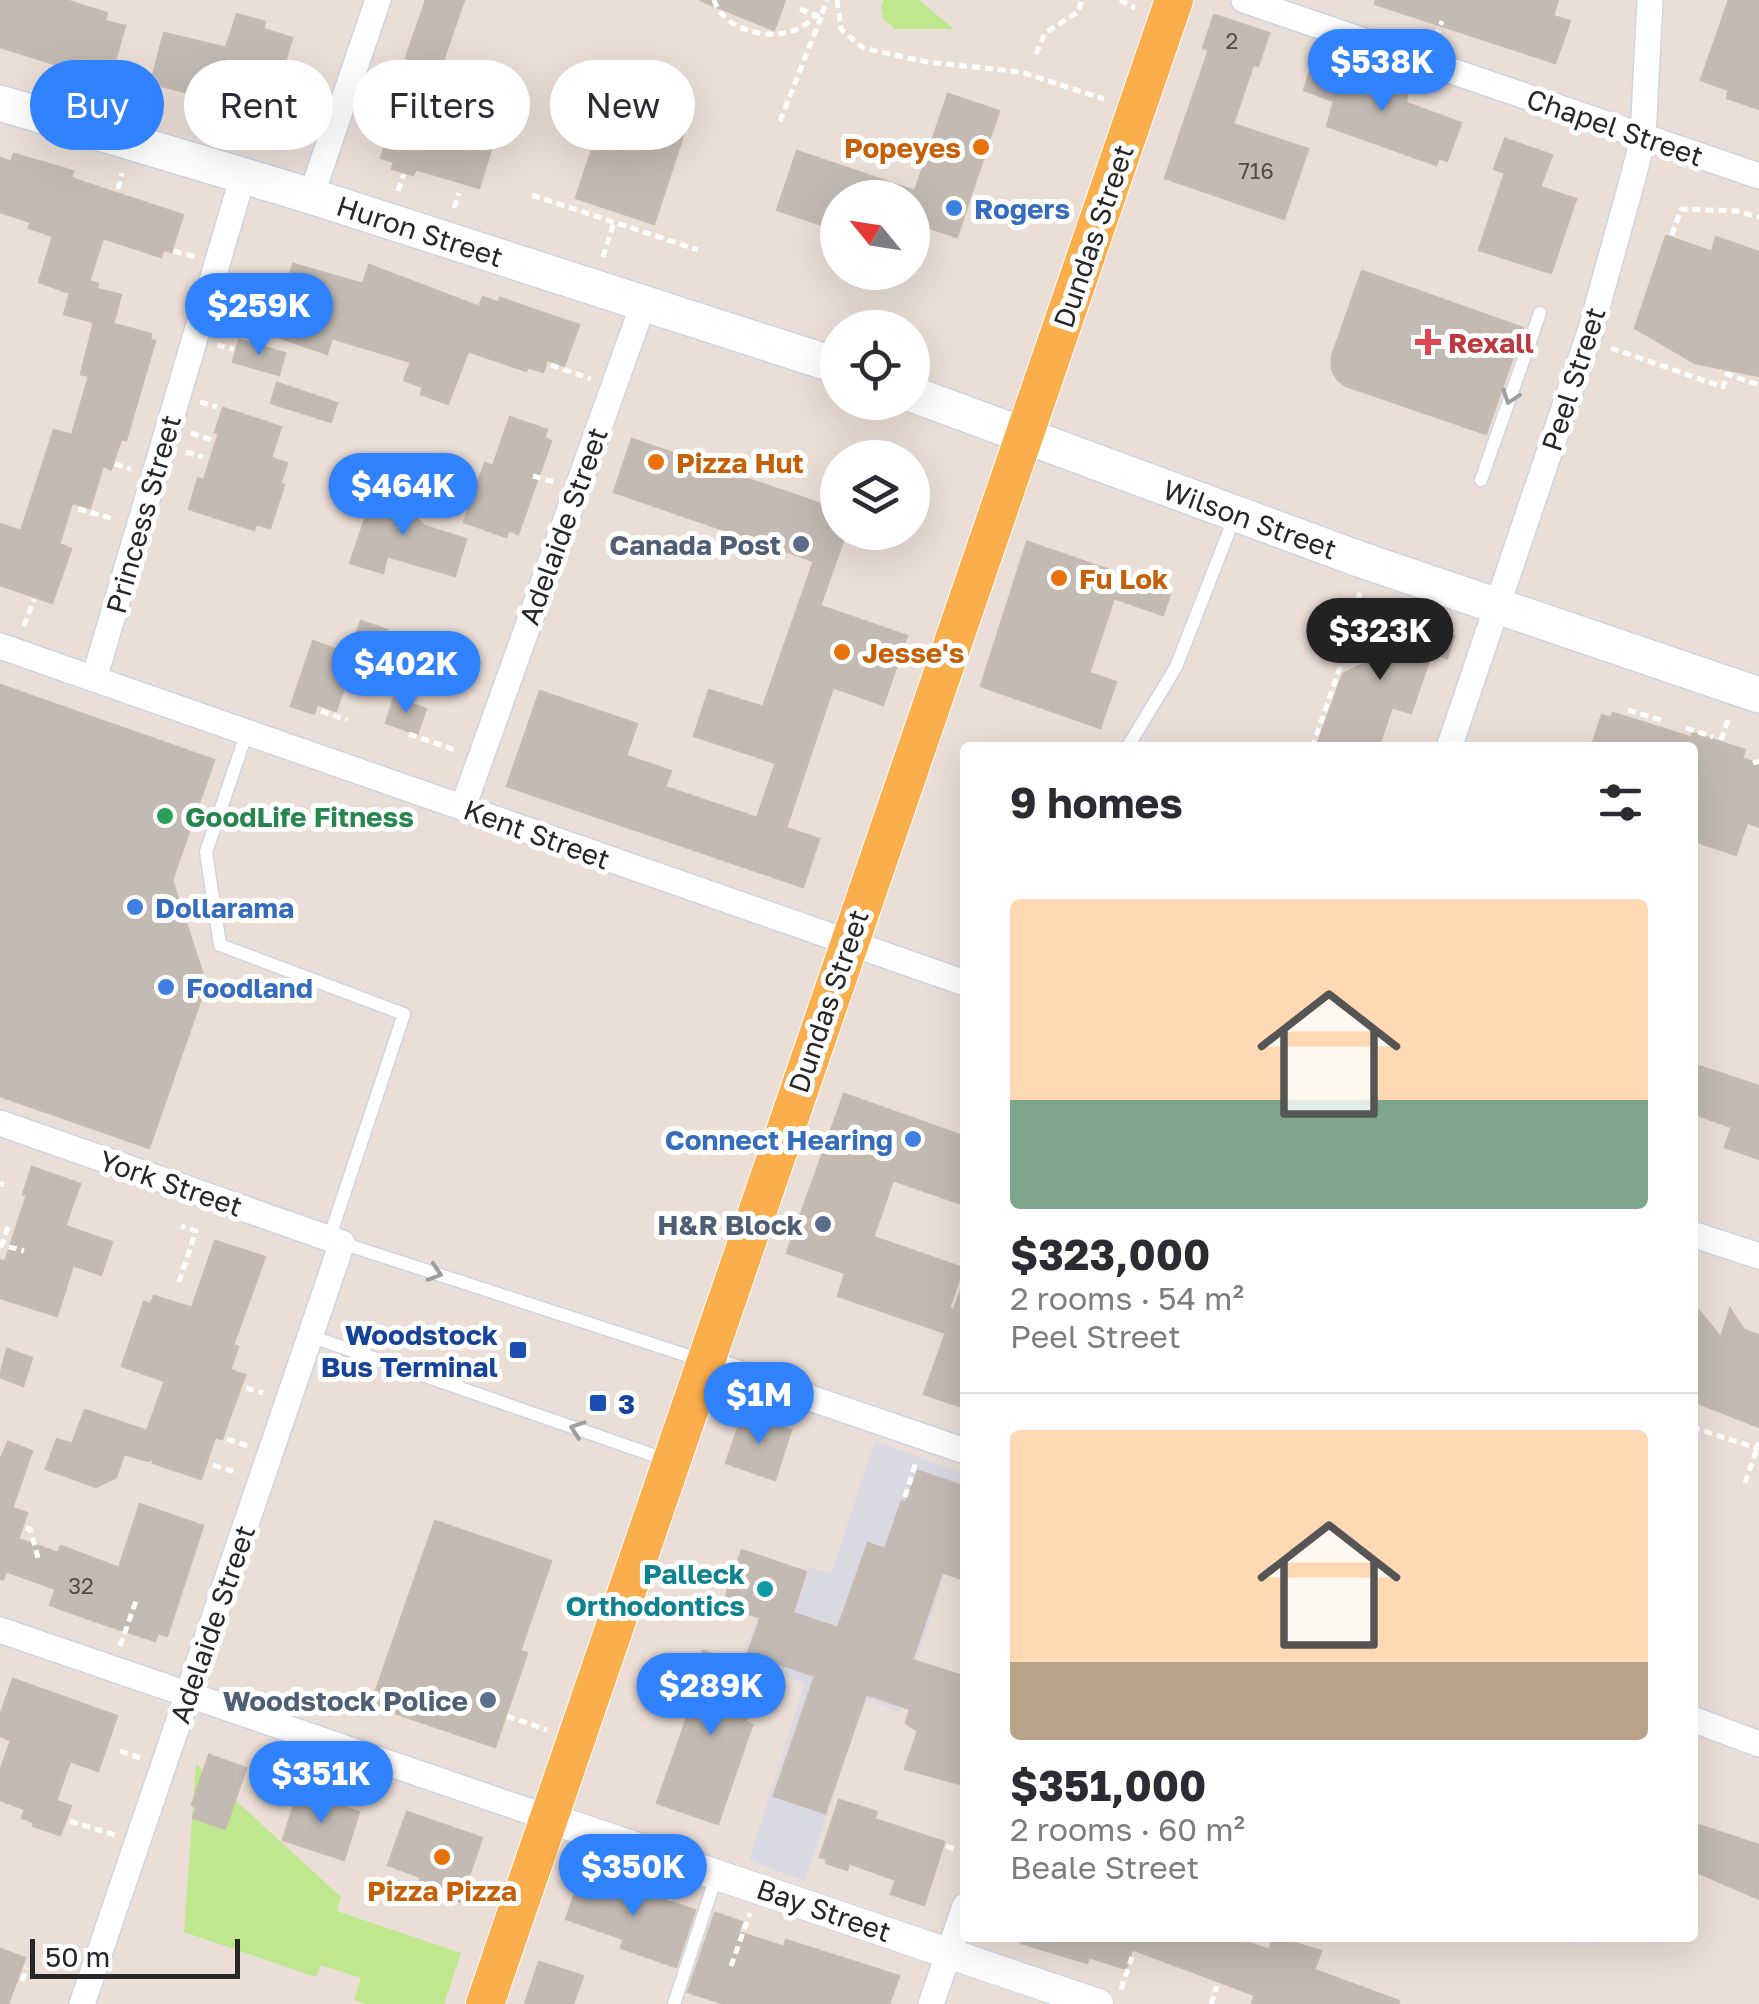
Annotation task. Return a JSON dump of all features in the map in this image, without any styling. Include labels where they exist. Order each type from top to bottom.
[{"type":"main road","name":"Dundas Street","points":[[485,2004],[1174,0]]},
{"type":"main road","name":"Huron Street","points":[[0,103],[311,196],[820,360]]},
{"type":"main road","points":[[930,401],[1026,436]]},
{"type":"main road","name":"Wilson Street","points":[[1026,436],[1497,607],[1759,696]]},
{"type":"street","points":[[311,196],[378,0]]},
{"type":"street","name":"Chapel Street","points":[[1244,0],[1759,176]]},
{"type":"street","name":"Peel Street","points":[[1451,742],[1591,330],[1643,137],[1650,0]]},
{"type":"street","name":"Princess Street","points":[[94,679],[243,176]]},
{"type":"street","name":"Adelaide Street","points":[[463,806],[644,302]]},
{"type":"street","name":"Kent Street","points":[[0,646],[960,981]]},
{"type":"street","name":"York Street","points":[[0,1123],[336,1241]]},
{"type":"street","points":[[1698,1236],[1759,1256]]},
{"type":"street","name":"Adelaide Street","points":[[82,2004],[310,1336],[336,1241]]},
{"type":"street","points":[[706,1362],[960,1449]]},
{"type":"street","points":[[0,1630],[549,1818]]},
{"type":"street","points":[[1698,1722],[1759,1744]]},
{"type":"street","name":"Bay Street","points":[[549,1818],[948,1953],[1109,1998]]},
{"type":"street","points":[[931,2004],[960,1920]]},
{"type":"lane","points":[[1481,480],[1540,313]]},
{"type":"lane","points":[[1131,742],[1176,667],[1236,514]]},
{"type":"lane","points":[[248,732],[206,852],[220,945],[404,1014],[336,1241],[706,1362]]},
{"type":"lane","points":[[310,1336],[670,1460]]},
{"type":"lane","points":[[674,2004],[717,1874]]},
{"type":"path","points":[[714,0],[723,16],[767,35],[788,34],[818,16]]},
{"type":"path","points":[[780,121],[827,0]]},
{"type":"path","points":[[837,0],[841,28],[862,48],[927,62],[1021,72],[1104,98]]},
{"type":"path","points":[[1036,54],[1045,33],[1079,11],[1081,0]]},
{"type":"path","points":[[1120,0],[1136,8]]},
{"type":"path","points":[[800,10],[818,16]]},
{"type":"path","points":[[1433,47],[1442,21]]},
{"type":"path","points":[[118,189],[123,170]]},
{"type":"path","points":[[398,192],[404,174]]},
{"type":"path","points":[[454,208],[458,192]]},
{"type":"path","points":[[532,195],[698,250]]},
{"type":"path","points":[[1672,234],[1681,209],[1736,211],[1759,217]]},
{"type":"path","points":[[603,256],[614,222]]},
{"type":"path","points":[[174,250],[199,258]]},
{"type":"path","points":[[217,344],[234,349]]},
{"type":"path","points":[[1611,348],[1722,387],[1727,374],[1759,385]]},
{"type":"path","points":[[551,365],[593,379]]},
{"type":"path","points":[[200,402],[216,407]]},
{"type":"path","points":[[191,433],[212,440]]},
{"type":"path","points":[[186,452],[202,457]]},
{"type":"path","points":[[115,464],[136,471]]},
{"type":"path","points":[[533,476],[556,483]]},
{"type":"path","points":[[78,509],[121,522]]},
{"type":"path","points":[[1314,742],[1346,653],[1344,642],[1360,593]]},
{"type":"path","points":[[24,626],[34,599]]},
{"type":"path","points":[[1628,710],[1664,721]]},
{"type":"path","points":[[322,723],[323,712],[346,720]]},
{"type":"path","points":[[1686,728],[1717,739],[1728,720]]},
{"type":"path","points":[[428,740],[430,732]]},
{"type":"path","points":[[409,734],[460,752]]},
{"type":"path","points":[[179,1282],[196,1231],[181,1226]]},
{"type":"path","points":[[8,1227],[2,1244],[24,1252]]},
{"type":"path","points":[[246,1388],[267,1395]]},
{"type":"path","points":[[1698,1429],[1758,1447],[1744,1483]]},
{"type":"path","points":[[227,1439],[250,1447]]},
{"type":"path","points":[[905,1497],[919,1454]]},
{"type":"path","points":[[213,1464],[240,1474]]},
{"type":"path","points":[[26,1528],[39,1561]]},
{"type":"path","points":[[119,1650],[136,1601]]},
{"type":"path","points":[[508,1716],[548,1730]]},
{"type":"path","points":[[120,1752],[142,1758]]},
{"type":"path","points":[[70,1821],[117,1836]]},
{"type":"path","points":[[946,1846],[954,1849]]},
{"type":"path","points":[[731,1966],[752,1908]]},
{"type":"path","points":[[1109,1998],[1133,1954]]},
{"type":"path","points":[[22,1981],[27,1968]]},
{"type":"path","points":[[1211,2004],[1217,1986]]},
{"type":"shaded area","points":[[875,1441],[960,1472],[960,1526],[900,1712],[866,1699],[805,1881],[749,1860],[805,1683],[743,1661],[757,1618],[790,1629],[810,1567],[831,1574]]},
{"type":"green space","points":[[884,0],[919,0],[954,29],[895,29],[884,20]]},
{"type":"green space","points":[[196,1764],[341,1897],[337,1911],[461,1953],[444,2004],[366,2004],[354,2000],[361,1978],[321,1965],[316,1977],[184,1932]]},
{"type":"building","points":[[0,0],[65,0],[107,13],[105,21],[125,26],[115,60],[42,60],[0,47]]},
{"type":"building","points":[[426,0],[464,0],[443,60],[406,58]]},
{"type":"building","points":[[700,0],[785,0],[774,30]]},
{"type":"building","points":[[1376,0],[1558,0],[1553,16],[1570,21],[1555,63],[1375,4]]},
{"type":"building","points":[[1729,0],[1759,0],[1759,109],[1727,98],[1729,90],[1701,80]]},
{"type":"building","points":[[237,14],[265,22],[263,29],[292,38],[285,60],[184,60],[184,92],[164,86],[164,60],[157,60],[164,33],[226,48]]},
{"type":"building","points":[[1214,15],[1269,33],[1258,66],[1253,65],[1233,124],[1308,149],[1284,219],[1165,178],[1209,50],[1203,48]]},
{"type":"building","points":[[1314,59],[1380,83],[1382,76],[1408,85],[1406,103],[1461,123],[1447,161],[1439,158],[1436,165],[1327,126],[1334,101],[1304,90]]},
{"type":"building","points":[[948,94],[999,111],[957,237],[930,228],[930,180],[919,180]]},
{"type":"building","points":[[1505,139],[1552,155],[1540,187],[1576,199],[1551,273],[1479,250],[1505,173],[1494,169]]},
{"type":"building","points":[[384,150],[491,150],[479,188],[416,169],[413,175],[392,169],[394,162],[381,158]]},
{"type":"building","points":[[592,150],[678,150],[654,224],[576,198]]},
{"type":"building","points":[[797,151],[883,180],[820,180],[820,224],[777,210]]},
{"type":"building","points":[[14,154],[73,171],[71,177],[79,181],[183,215],[171,252],[163,249],[161,257],[103,238],[89,281],[98,284],[97,289],[121,295],[113,324],[151,334],[150,340],[155,341],[126,440],[121,439],[111,469],[103,466],[90,508],[72,503],[59,544],[71,549],[52,603],[0,585],[0,524],[21,531],[54,430],[72,435],[89,376],[81,374],[94,322],[64,314],[70,293],[39,282],[53,236],[29,228],[31,222],[0,212],[0,158],[11,162]]},
{"type":"building","points":[[1666,236],[1712,252],[1716,237],[1759,252],[1759,376],[1695,363],[1635,328]]},
{"type":"building","points":[[293,264],[363,284],[369,265],[479,307],[483,297],[499,303],[500,298],[579,325],[564,366],[547,360],[543,372],[528,367],[526,371],[468,351],[448,404],[421,394],[423,387],[404,380],[411,362],[332,338],[327,354],[273,335]]},
{"type":"building","name":"Rexall","points":[[1362,271],[1523,328],[1486,434],[1338,380],[1332,370],[1332,356]]},
{"type":"building","points":[[239,340],[285,353],[279,375],[233,362]]},
{"type":"building","points":[[277,383],[337,403],[331,422],[271,403]]},
{"type":"building","points":[[223,408],[281,427],[271,458],[287,463],[270,528],[256,524],[254,530],[189,509],[198,478],[204,480]]},
{"type":"building","points":[[510,417],[547,430],[544,438],[551,441],[518,534],[509,530],[506,537],[464,522],[485,463],[493,466]]},
{"type":"building","points":[[632,439],[820,504],[820,550],[840,550],[820,606],[907,636],[883,705],[833,687],[786,828],[819,839],[803,887],[507,786],[540,691],[637,724],[626,756],[671,771],[665,787],[757,818],[776,763],[694,736],[709,690],[763,707],[814,561],[614,492]]},
{"type":"building","points":[[379,479],[424,526],[466,539],[455,576],[387,556],[383,573],[350,563]]},
{"type":"building","points":[[1027,542],[1171,591],[1163,615],[1114,598],[1089,673],[1116,682],[1100,728],[981,686]]},
{"type":"building","points":[[1355,617],[1407,634],[1418,623],[1454,636],[1447,658],[1432,652],[1411,713],[1392,707],[1380,742],[1318,742],[1343,674],[1387,653],[1347,642]]},
{"type":"building","points":[[361,621],[387,630],[375,663],[355,656],[336,711],[317,704],[314,714],[291,706],[313,641],[349,654]]},
{"type":"building","points":[[0,685],[214,760],[172,880],[206,984],[149,1148],[0,1096]]},
{"type":"building","points":[[394,698],[426,709],[417,734],[386,723]]},
{"type":"building","points":[[1613,713],[1692,738],[1692,733],[1745,750],[1742,758],[1759,764],[1759,827],[1747,822],[1736,855],[1698,842],[1698,742],[1593,742],[1602,715],[1611,718]]},
{"type":"building","points":[[1698,1066],[1759,1086],[1759,1159],[1725,1147],[1732,1127],[1698,1115]]},
{"type":"building","points":[[844,1094],[960,1135],[960,1203],[893,1180],[873,1237],[960,1267],[949,1308],[954,1310],[960,1294],[960,1406],[924,1394],[946,1333],[838,1296],[845,1273],[787,1253]]},
{"type":"building","points":[[32,1167],[80,1184],[65,1226],[112,1242],[101,1275],[73,1265],[57,1316],[0,1298],[0,1260],[5,1262]]},
{"type":"building","points":[[215,1241],[265,1257],[233,1345],[238,1347],[230,1370],[245,1375],[222,1439],[215,1437],[201,1479],[153,1463],[155,1458],[148,1461],[124,1454],[116,1477],[96,1487],[46,1469],[57,1439],[72,1444],[85,1410],[147,1431],[165,1381],[122,1366],[144,1302],[151,1304],[154,1296],[192,1308]]},
{"type":"building","points":[[1698,1309],[1721,1338],[1730,1309],[1744,1330],[1759,1335],[1759,1427],[1698,1403]]},
{"type":"building","points":[[7,1349],[32,1358],[23,1386],[0,1377]]},
{"type":"building","points":[[743,1414],[791,1430],[775,1480],[726,1463]]},
{"type":"building","points":[[8,1442],[32,1451],[12,1508],[27,1513],[18,1539],[58,1553],[61,1546],[119,1568],[140,1504],[203,1526],[167,1636],[158,1633],[155,1641],[50,1605],[56,1589],[6,1571],[0,1579],[0,1461]]},
{"type":"building","points":[[918,1471],[960,1485],[960,1578],[942,1572],[912,1660],[960,1675],[960,1784],[905,1769],[918,1731],[906,1723],[910,1709],[866,1694],[825,1813],[774,1796],[815,1676],[748,1653],[761,1618],[723,1605],[742,1550],[806,1572],[793,1613],[838,1628],[868,1543],[885,1549],[902,1501],[906,1502]]},
{"type":"building","points":[[435,1521],[551,1561],[520,1651],[527,1653],[495,1747],[371,1705]]},
{"type":"building","points":[[703,1651],[763,1672],[745,1722],[752,1725],[718,1824],[657,1803],[692,1704],[685,1702]]},
{"type":"building","points":[[13,1679],[117,1716],[98,1771],[70,1761],[56,1801],[71,1806],[60,1835],[33,1826],[34,1822],[22,1818],[25,1809],[0,1800],[0,1772],[11,1740],[0,1736],[0,1716]]},
{"type":"building","points":[[209,1755],[246,1768],[225,1829],[193,1818],[197,1807],[192,1805]]},
{"type":"building","points":[[298,1792],[359,1812],[344,1860],[283,1840]]},
{"type":"building","points":[[839,1800],[877,1812],[874,1819],[944,1842],[924,1905],[891,1894],[896,1880],[849,1863],[847,1870],[820,1857]]},
{"type":"building","points":[[407,1812],[482,1838],[460,1902],[418,1887],[421,1877],[388,1865]]},
{"type":"building","points":[[1698,1825],[1759,1845],[1759,1899],[1698,1873]]},
{"type":"building","points":[[582,1874],[695,1910],[676,1967],[621,1948],[624,1939],[566,1919]]},
{"type":"building","points":[[715,1913],[742,1922],[738,1932],[784,1947],[786,1940],[899,1976],[889,2004],[725,2004],[688,1992]]},
{"type":"building","points":[[1246,1942],[1269,1950],[1272,1942],[1291,1942],[1321,1951],[1314,1970],[1399,2001],[1252,2004],[1255,1995],[1132,1949],[1126,1969],[1089,1957],[1087,1963],[1021,1943]]},
{"type":"building","points":[[0,1949],[25,1958],[8,2004],[0,2004]]},
{"type":"building","points":[[539,1962],[583,1976],[573,2004],[525,2004]]},
{"type":"place","name":"Popeyes","points":[[981,147]]},
{"type":"place","name":"Rogers","points":[[954,208]]},
{"type":"place","name":"Rexall","points":[[1428,342]]},
{"type":"place","name":"Pizza Hut","points":[[656,462]]},
{"type":"place","name":"Canada Post","points":[[801,544]]},
{"type":"place","name":"Fu Lok","points":[[1059,578]]},
{"type":"place","name":"Jesse's","points":[[842,652]]},
{"type":"place","name":"GoodLife Fitness","points":[[165,816]]},
{"type":"place","name":"Dollarama","points":[[135,907]]},
{"type":"place","name":"Foodland","points":[[166,987]]},
{"type":"place","name":"Connect Hearing","points":[[913,1139]]},
{"type":"place","name":"H&R Block","points":[[823,1224]]},
{"type":"place","name":"Woodstock Bus Terminal","points":[[518,1350]]},
{"type":"place","name":"3","points":[[598,1403]]},
{"type":"place","name":"Palleck Orthodontics","points":[[765,1589]]},
{"type":"place","name":"Woodstock Police","points":[[488,1700]]},
{"type":"place","name":"Pizza Pizza","points":[[442,1857]]}]
